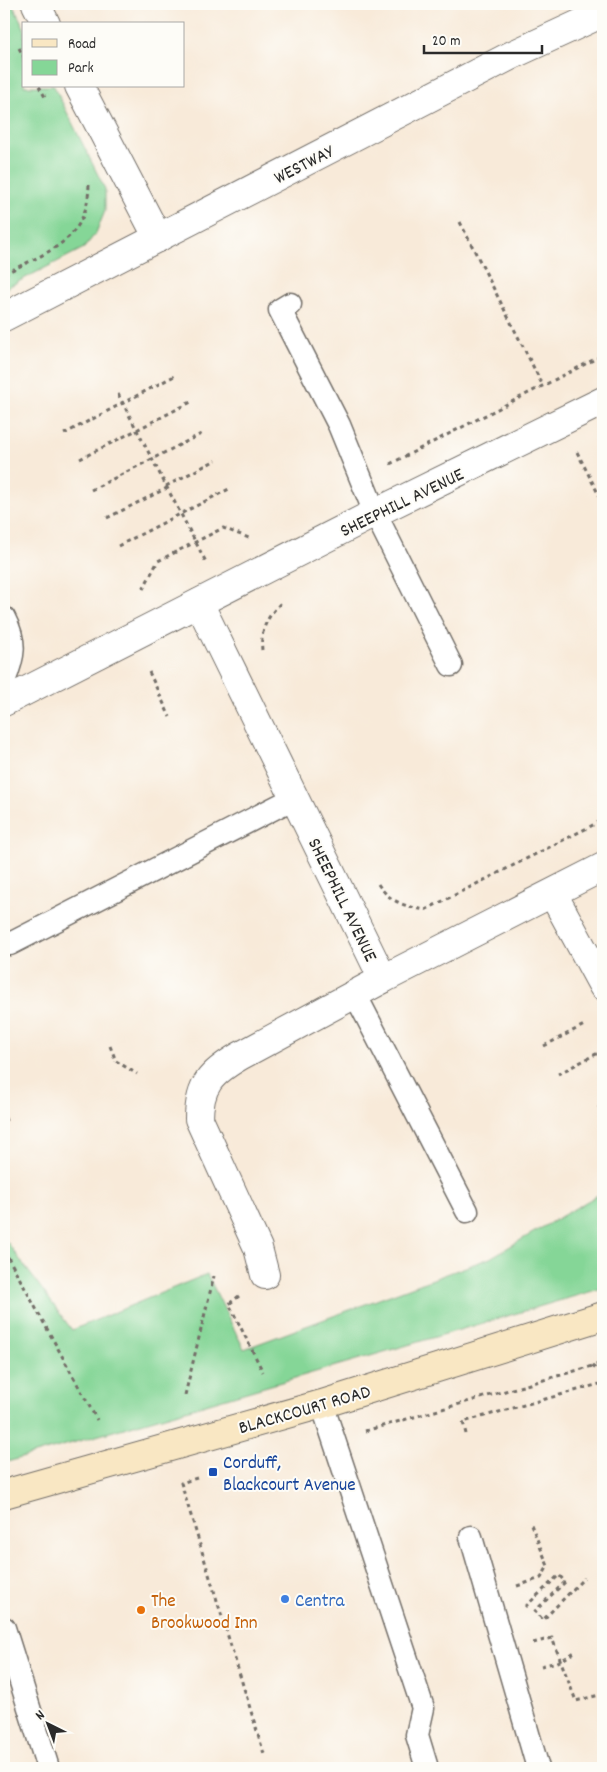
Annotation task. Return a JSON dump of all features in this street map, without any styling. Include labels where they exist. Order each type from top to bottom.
[{"type":"street","points":[[36,4],[45,22]]},
{"type":"street","name":"WESTWAY","points":[[4,317],[512,55],[603,13]]},
{"type":"street","points":[[80,88],[158,238]]},
{"type":"street","name":"SHEEPHILL AVENUE","points":[[4,702],[375,513],[562,423],[603,401]]},
{"type":"street","name":"SHEEPHILL AVENUE","points":[[211,597],[294,798],[383,980]]},
{"type":"street","name":"SHEEPHILL AVENUE","points":[[265,1275],[258,1248],[199,1119],[199,1103],[202,1090],[221,1068],[232,1061],[355,994],[603,867]]},
{"type":"street","points":[[553,894],[603,986]]},
{"type":"street","name":"BLACKCOURT ROAD","points":[[4,1494],[322,1404],[603,1316]]},
{"type":"lane","points":[[290,304],[280,310],[339,425],[375,513],[451,665]]},
{"type":"lane","points":[[4,618],[12,638],[13,658],[4,681]]},
{"type":"lane","points":[[10,944],[294,798]]},
{"type":"lane","points":[[355,994],[467,1212]]},
{"type":"lane","points":[[322,1404],[422,1708],[417,1735],[427,1768]]},
{"type":"lane","points":[[471,1537],[538,1768]]},
{"type":"lane","points":[[4,1628],[48,1768]]},
{"type":"path","points":[[40,88],[48,104]]},
{"type":"path","points":[[4,274],[57,247],[75,232],[86,213],[89,183],[85,174]]},
{"type":"path","points":[[460,222],[603,503]]},
{"type":"path","points":[[361,478],[603,356]]},
{"type":"path","points":[[64,434],[176,375]]},
{"type":"path","points":[[118,394],[195,542],[211,597]]},
{"type":"path","points":[[80,458],[191,402]]},
{"type":"path","points":[[92,490],[205,432]]},
{"type":"path","points":[[107,518],[216,460]]},
{"type":"path","points":[[118,546],[229,489]]},
{"type":"path","points":[[137,593],[146,588],[158,561],[223,528],[248,538],[256,534]]},
{"type":"path","points":[[263,660],[261,641],[266,620],[287,596]]},
{"type":"path","points":[[149,672],[170,717]]},
{"type":"path","points":[[374,877],[389,898],[402,906],[425,910],[603,820]]},
{"type":"path","points":[[544,1046],[584,1025]]},
{"type":"path","points":[[110,1046],[116,1061],[137,1074]]},
{"type":"path","points":[[558,1074],[598,1053]]},
{"type":"path","points":[[598,1108],[603,1105]]},
{"type":"path","points":[[4,1250],[96,1420]]},
{"type":"path","points":[[263,1372],[228,1304],[265,1275]]},
{"type":"path","points":[[185,1395],[214,1276]]},
{"type":"path","points":[[334,1439],[603,1363]]},
{"type":"path","points":[[592,1366],[603,1374]]},
{"type":"path","points":[[466,1434],[463,1422],[603,1383]]},
{"type":"path","points":[[199,1477],[181,1483],[265,1757]]},
{"type":"path","points":[[510,1588],[542,1578],[548,1566],[530,1522]]},
{"type":"path","points":[[518,1614],[559,1575],[565,1582],[535,1611],[543,1620],[584,1578]]},
{"type":"path","points":[[526,1645],[552,1638],[576,1701],[603,1694]]},
{"type":"path","points":[[511,1674],[561,1661],[576,1650]]},
{"type":"green space","points":[[4,4],[12,4],[22,23],[22,88],[55,88],[105,189],[105,211],[96,233],[84,248],[4,289]]},
{"type":"green space","points":[[603,1192],[603,1288],[4,1463],[4,1238],[72,1330],[207,1274],[244,1349],[490,1258]]},
{"type":"place","name":"Corduff, Blackcourt Avenue","points":[[213,1472]]},
{"type":"place","name":"Centra","points":[[285,1599]]},
{"type":"place","name":"The Brookwood Inn","points":[[141,1610]]}]
